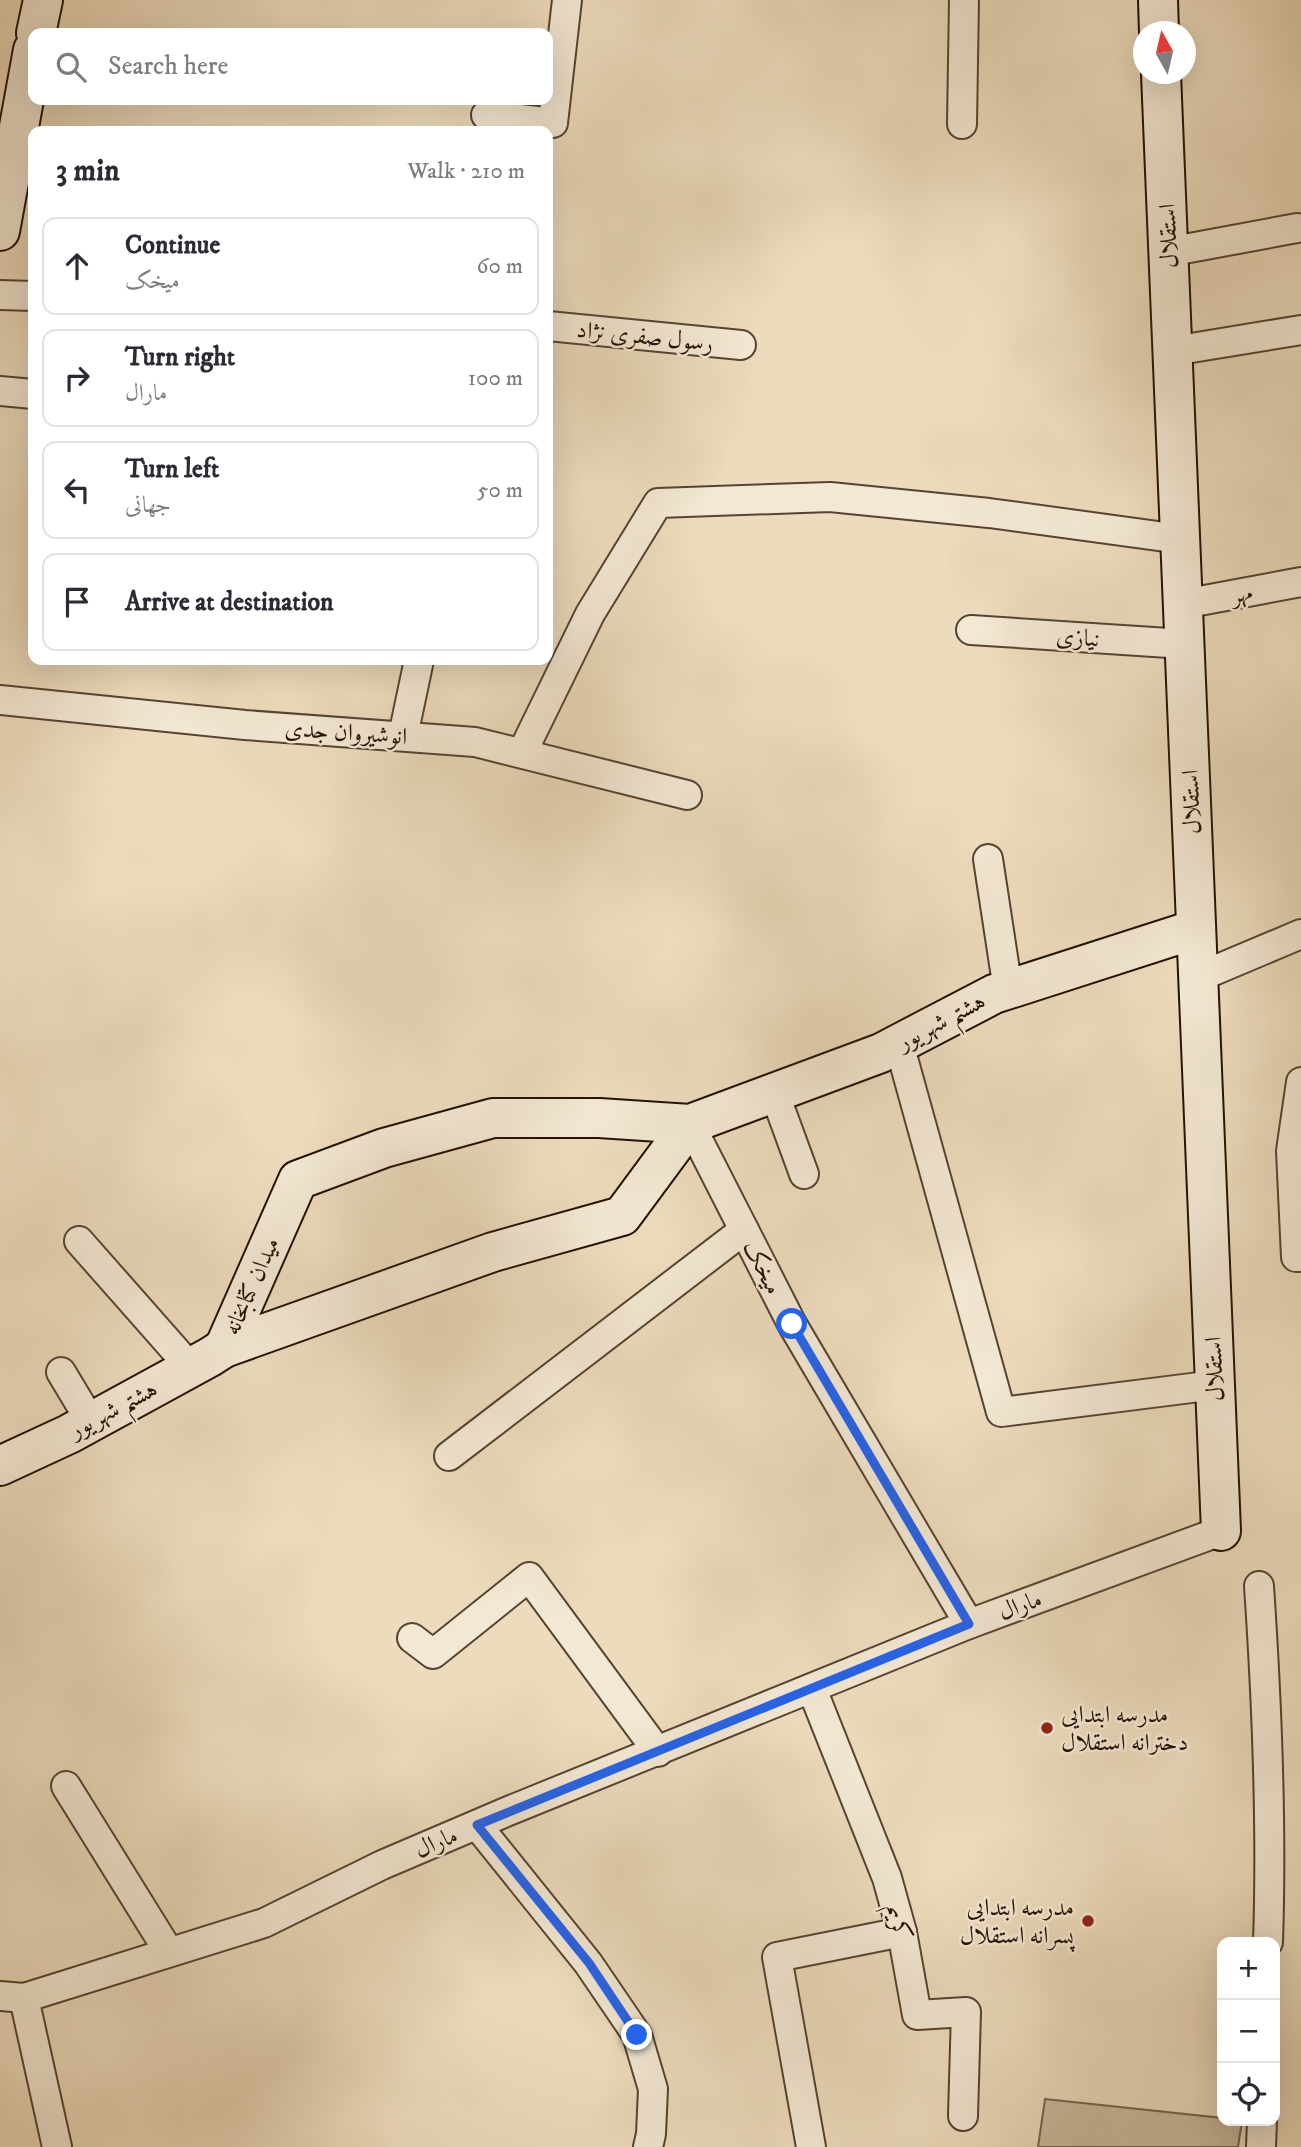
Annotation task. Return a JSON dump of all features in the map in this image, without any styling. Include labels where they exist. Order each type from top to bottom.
[{"type":"street","points":[[37,28],[43,0]]},
{"type":"street","points":[[486,115],[553,123],[567,0]]},
{"type":"street","points":[[962,124],[964,0]]},
{"type":"street","points":[[1158,0],[1159,21]]},
{"type":"street","points":[[2,209],[28,76]]},
{"type":"street","name":"استقلال","points":[[1161,84],[1221,1531]]},
{"type":"street","points":[[1168,252],[1297,229]]},
{"type":"street","points":[[0,295],[28,296]]},
{"type":"street","name":"رسول صفری نژاد","points":[[553,327],[741,345]]},
{"type":"street","points":[[1173,351],[1301,330]]},
{"type":"street","points":[[0,391],[28,394]]},
{"type":"street","points":[[522,753],[590,614],[657,503],[830,496],[989,513],[1180,539]]},
{"type":"street","name":"مهر","points":[[1183,604],[1301,582]]},
{"type":"street","name":"نیازی","points":[[971,630],[1184,644]]},
{"type":"street","points":[[402,736],[418,665]]},
{"type":"street","name":"انوشیروان جدی","points":[[0,700],[245,725],[475,742],[687,795]]},
{"type":"street","points":[[989,859],[1008,990]]},
{"type":"street","name":"هشتم شهریور","points":[[690,1124],[881,1053],[994,993],[1196,929]]},
{"type":"street","points":[[1199,977],[1301,934]]},
{"type":"street","points":[[899,1044],[1001,1412],[1215,1385]]},
{"type":"street","points":[[1301,1082],[1291,1151],[1296,1257],[1301,1257]]},
{"type":"street","points":[[774,1093],[804,1174]]},
{"type":"street","name":"میدان کتابخانه","points":[[224,1348],[298,1181],[384,1148],[493,1118],[599,1118],[690,1124]]},
{"type":"street","name":"میخک","points":[[690,1124],[792,1324],[969,1624]]},
{"type":"street","name":"میدان کتابخانه","points":[[224,1348],[493,1252],[622,1216],[690,1124]]},
{"type":"street","points":[[449,1456],[744,1230]]},
{"type":"street","points":[[79,1241],[191,1368]]},
{"type":"street","name":"هشتم شهریور","points":[[0,1465],[91,1422],[224,1348]]},
{"type":"street","points":[[61,1372],[91,1422]]},
{"type":"street","name":"مارال","points":[[12,1997],[264,1923],[382,1865],[477,1825],[969,1624],[1221,1531]]},
{"type":"street","points":[[412,1638],[433,1654],[529,1577],[658,1752]]},
{"type":"street","points":[[1259,1586],[1271,1873],[1268,1937]]},
{"type":"street","name":"کریم","points":[[812,1689],[887,1878],[902,1932],[916,2015],[967,2011],[963,2116]]},
{"type":"street","points":[[66,1786],[169,1952]]},
{"type":"street","points":[[477,1825],[589,1963],[637,2035],[653,2089],[648,2147]]},
{"type":"street","points":[[811,2147],[777,1957],[902,1932]]},
{"type":"street","points":[[12,1997],[57,2147]]},
{"type":"street","points":[[1261,2147],[1262,2126]]},
{"type":"shaded area","points":[[1045,2099],[1217,2117],[1217,2126],[1241,2126],[1238,2147],[1038,2147]]},
{"type":"place","name":"مدرسه ابتدایی دخترانه استقلال","points":[[1047,1728]]},
{"type":"place","name":"مدرسه ابتدایی پسرانه استقلال","points":[[1088,1921]]},
{"type":"route","points":[[637,2035],[589,1963],[477,1825],[969,1624],[792,1324]]}]
